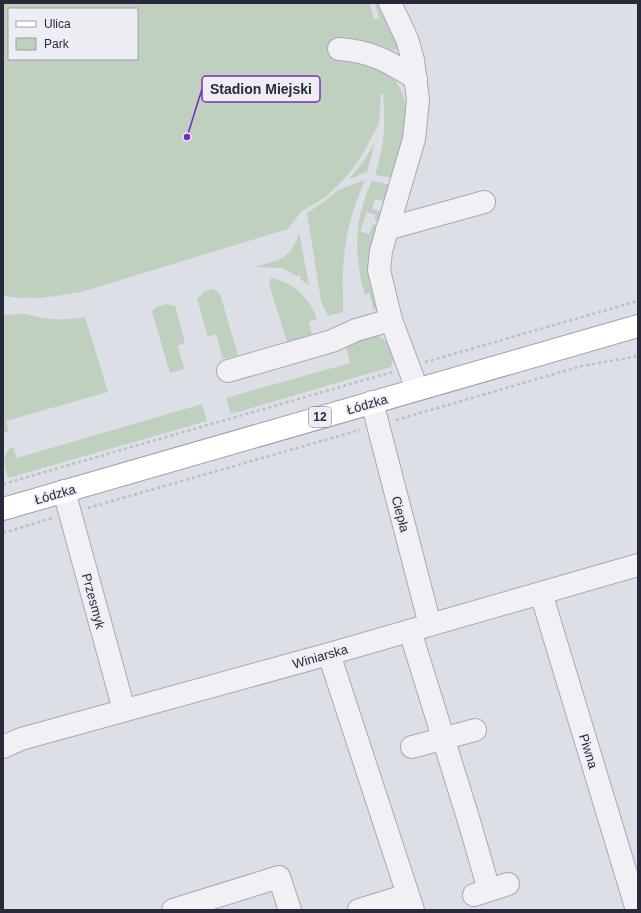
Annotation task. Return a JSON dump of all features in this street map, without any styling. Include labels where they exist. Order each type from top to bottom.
[{"type":"main road","name":"Łódzka","points":[[3,508],[638,326]]},
{"type":"street","points":[[390,3],[407,40],[416,79],[418,100],[414,138],[381,250],[380,270],[390,320],[417,390]]},
{"type":"street","points":[[339,49],[355,50],[370,54],[390,62],[416,79]]},
{"type":"street","points":[[388,229],[484,202]]},
{"type":"street","points":[[228,371],[332,341],[356,330],[390,320]]},
{"type":"street","name":"Ciepła","points":[[372,402],[444,738],[490,890]]},
{"type":"street","name":"Przesmyk","points":[[64,491],[124,710]]},
{"type":"street","name":"Winiarska","points":[[3,747],[21,739],[329,654],[638,565]]},
{"type":"street","name":"Piwna","points":[[541,593],[631,908]]},
{"type":"street","points":[[329,654],[410,903],[359,910]]},
{"type":"street","points":[[412,747],[475,730]]},
{"type":"street","points":[[173,910],[279,877],[290,910]]},
{"type":"path","points":[[3,484],[638,301]]},
{"type":"path","points":[[3,533],[582,366],[638,356]]},
{"type":"green space","points":[[3,3],[370,3],[374,19],[379,19],[375,3],[382,3],[400,48],[391,50],[377,45],[379,68],[393,78],[401,90],[405,104],[406,118],[405,133],[393,178],[375,175],[384,135],[384,105],[383,94],[381,94],[379,123],[364,152],[348,175],[327,196],[301,212],[288,229],[81,292],[23,298],[3,296]]},
{"type":"green space","points":[[375,142],[367,172],[349,179],[363,162]]},
{"type":"green space","points":[[365,180],[356,202],[345,248],[343,272],[343,312],[328,316],[321,301],[307,213],[338,190]]},
{"type":"green space","points":[[372,181],[391,185],[386,202],[375,199],[372,209],[383,212],[380,222],[374,220],[376,215],[367,212],[360,231],[369,234],[373,224],[380,226],[378,308],[374,311],[369,293],[365,295],[358,265],[357,251],[357,237],[362,209]]},
{"type":"green space","points":[[299,233],[309,285],[300,279],[301,277],[299,275],[297,276],[282,268],[254,267],[270,263],[283,257],[292,248]]},
{"type":"green space","points":[[271,278],[293,287],[300,292],[310,304],[317,319],[309,322],[312,334],[287,342],[269,284]]},
{"type":"green space","points":[[212,289],[220,294],[238,355],[223,359],[216,334],[208,337],[197,299],[204,292]]},
{"type":"green space","points":[[165,304],[175,306],[185,343],[177,346],[185,369],[170,373],[152,312],[155,308]]},
{"type":"green space","points":[[25,314],[40,318],[55,319],[85,317],[108,392],[6,421],[9,432],[3,433],[3,315]]},
{"type":"green space","points":[[377,335],[391,348],[393,362],[391,367],[231,414],[226,398],[350,363],[346,346],[348,342]]},
{"type":"green space","points":[[202,404],[207,421],[8,478],[4,460],[6,453],[13,447],[17,458]]},
{"type":"place","name":"Stadion Miejski","points":[[187,137]]}]
